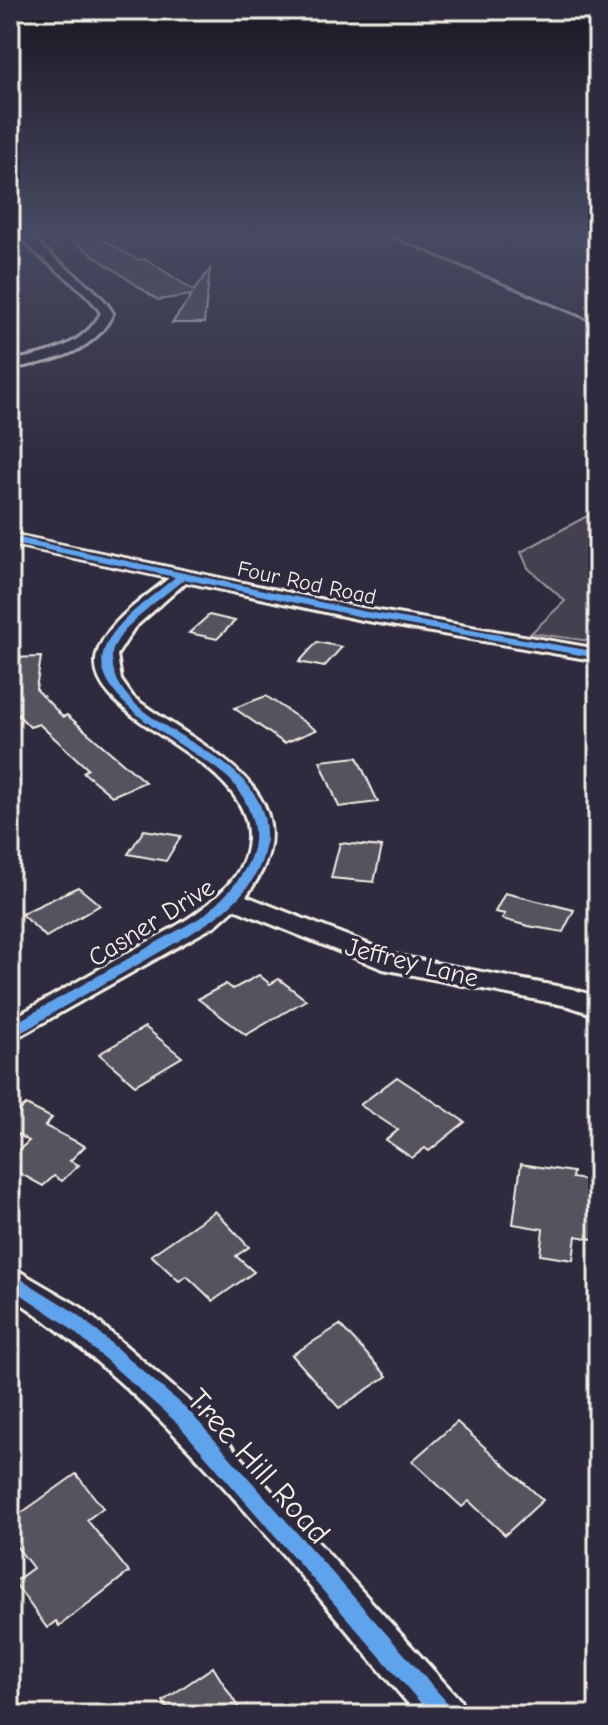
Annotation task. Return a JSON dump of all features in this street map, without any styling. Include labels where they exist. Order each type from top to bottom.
[{"type":"street","points":[[10,365],[47,357],[81,343],[95,334],[107,314]]},
{"type":"street","name":"Four Rod Road","points":[[10,539],[501,641],[598,655]]},
{"type":"street","name":"Casner Drive","points":[[10,1032],[160,948],[232,899],[251,873],[261,845],[260,817],[249,792],[226,768],[130,704],[115,687],[107,669],[107,652],[118,633],[182,576]]},
{"type":"street","name":"Jeffrey Lane","points":[[232,899],[392,963],[572,998],[598,1007]]},
{"type":"street","name":"Tree Hill Road","points":[[10,1279],[70,1318],[183,1417],[445,1715]]},
{"type":"shaded area","points":[[598,510],[598,642],[531,633],[565,601],[528,568],[521,552]]},
{"type":"building","points":[[179,314],[205,314],[204,323],[172,323]]},
{"type":"building","points":[[209,615],[235,621],[217,639],[189,633]]},
{"type":"building","points":[[317,642],[342,647],[324,667],[299,662]]},
{"type":"building","points":[[41,657],[36,689],[63,717],[67,715],[145,782],[112,796],[83,772],[88,769],[39,724],[30,727],[10,707],[10,658]]},
{"type":"building","points":[[266,696],[316,730],[284,743],[234,708]]},
{"type":"building","points":[[357,757],[378,802],[339,807],[320,761]]},
{"type":"building","points":[[144,830],[181,836],[166,861],[128,854]]},
{"type":"building","points":[[340,843],[382,847],[374,882],[331,878]]},
{"type":"building","points":[[78,887],[100,905],[46,937],[21,914]]},
{"type":"building","points":[[505,893],[574,910],[563,932],[528,926],[502,919],[505,914],[495,912]]},
{"type":"building","points":[[259,975],[270,984],[279,979],[306,1000],[246,1035],[198,999],[226,984],[233,989]]},
{"type":"building","points":[[145,1027],[182,1057],[135,1085],[99,1054]]},
{"type":"building","points":[[397,1077],[465,1122],[429,1151],[425,1148],[412,1158],[386,1140],[398,1130],[360,1105]]},
{"type":"building","points":[[26,1105],[52,1118],[45,1126],[85,1146],[70,1161],[79,1165],[62,1181],[54,1176],[43,1186],[10,1168],[10,1158],[29,1141],[10,1130],[10,1119]]},
{"type":"building","points":[[521,1164],[573,1172],[572,1178],[598,1182],[598,1240],[576,1236],[573,1260],[540,1255],[543,1229],[513,1224]]},
{"type":"building","points":[[215,1211],[249,1247],[236,1256],[254,1272],[213,1301],[187,1276],[179,1281],[151,1255]]},
{"type":"building","points":[[340,1325],[387,1376],[339,1408],[292,1355]]},
{"type":"building","points":[[457,1422],[543,1500],[505,1535],[469,1501],[462,1507],[412,1461]]},
{"type":"building","points":[[76,1474],[103,1508],[87,1520],[129,1572],[59,1626],[56,1621],[47,1628],[14,1582],[33,1568],[10,1538],[10,1521]]},
{"type":"building","points":[[213,1667],[243,1715],[171,1715],[163,1701]]},
{"type":"railway","points":[[573,314],[598,324]]},
{"type":"cycle path","points":[[10,539],[362,614],[598,655]]},
{"type":"cycle path","points":[[10,1032],[207,919],[237,891],[257,857],[260,829],[252,800],[233,776],[150,720],[126,701],[111,680],[107,655],[110,645],[138,613],[182,576]]},
{"type":"cycle path","points":[[10,1279],[70,1318],[183,1417],[445,1715]]}]
